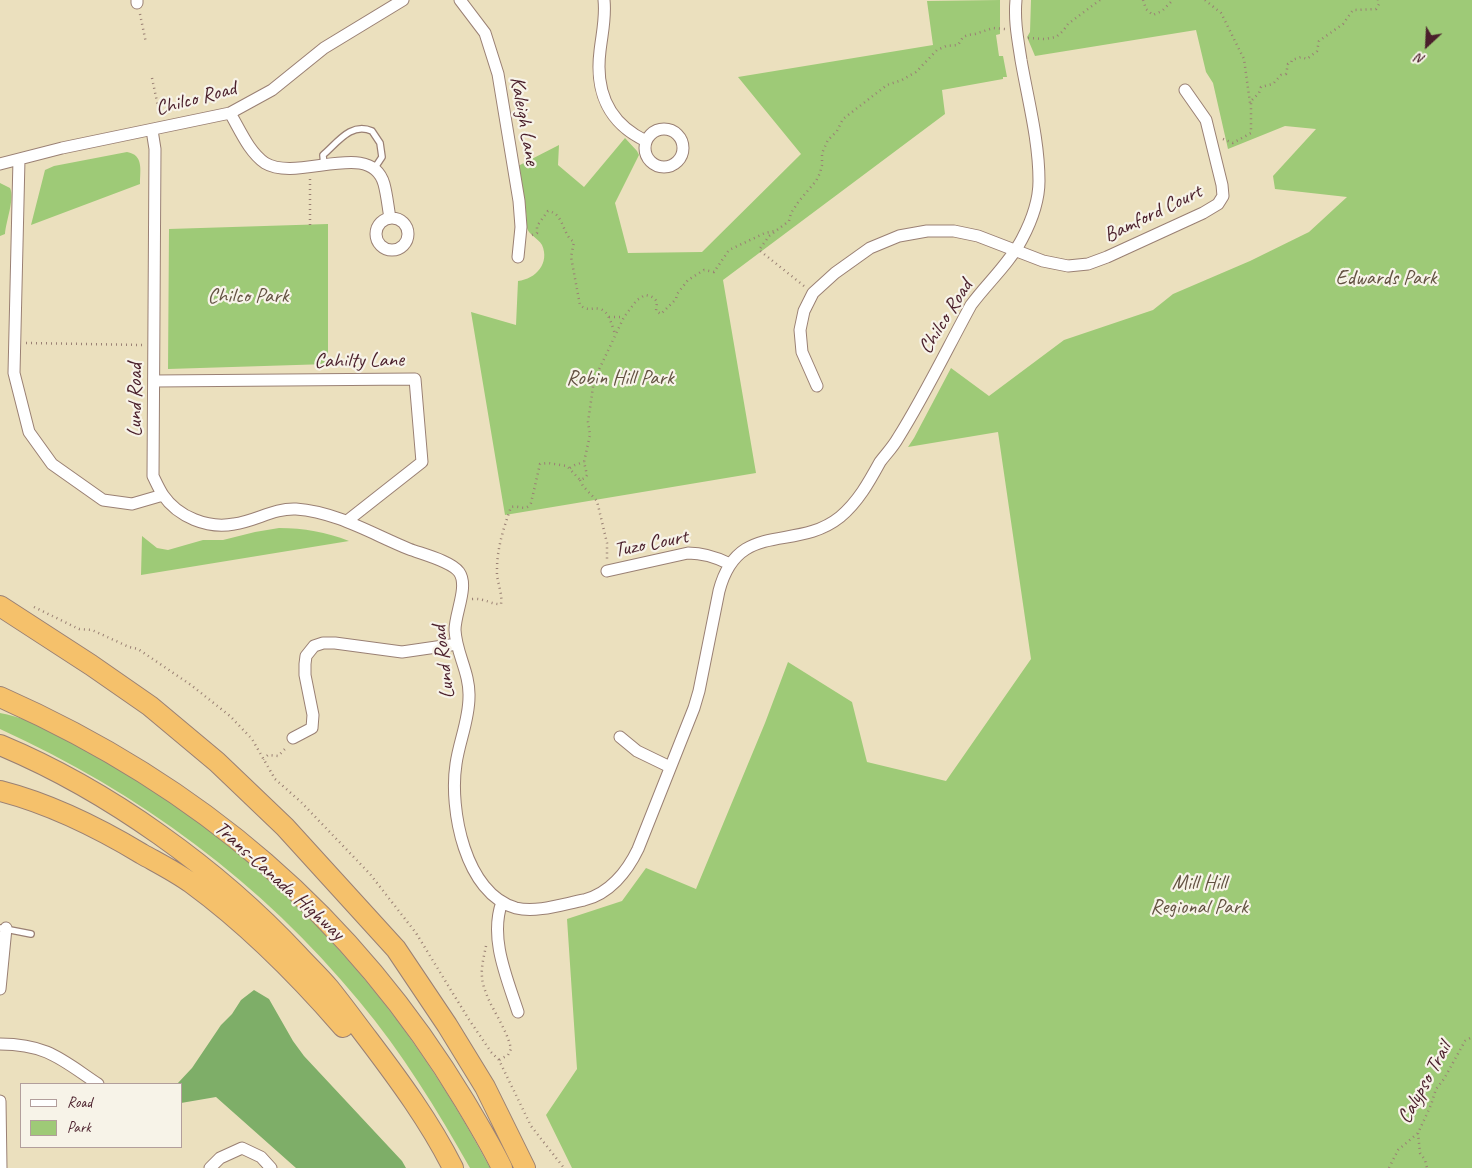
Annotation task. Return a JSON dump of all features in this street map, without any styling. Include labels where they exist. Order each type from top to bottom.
[{"type":"highway","points":[[0,606],[150,706],[217,762],[285,827],[396,949],[485,1088],[525,1168]]},
{"type":"highway","name":"Trans-Canada Highway","points":[[0,698],[95,743],[152,777],[249,848],[292,886],[361,958],[405,1011],[443,1066],[502,1168]]},
{"type":"highway","name":"Trans-Canada Highway","points":[[0,745],[83,787],[132,816],[195,861],[282,938],[328,987],[399,1079],[452,1166]]},
{"type":"highway","points":[[0,791],[60,811],[105,831],[189,882],[226,910],[311,989],[359,1046],[452,1166]]},
{"type":"street","name":"Chilco Road","points":[[0,164],[62,148],[230,113],[272,90],[324,48],[403,0]]},
{"type":"street","name":"Kaleigh Lane","points":[[460,0],[485,34],[498,74],[522,227],[518,258]]},
{"type":"street","points":[[604,0],[604,28],[599,61],[602,93],[620,124],[632,134],[646,141]]},
{"type":"street","name":"Chilco Road","points":[[730,564],[740,552],[755,543],[810,532],[827,526],[850,507],[897,440],[971,305],[983,288],[1002,269],[1015,250],[1032,216],[1039,182],[1036,149],[1016,30],[1016,0]]},
{"type":"street","name":"Bamford Court","points":[[1015,250],[1043,262],[1068,266],[1088,264],[1167,230],[1218,204],[1222,196],[1222,185],[1206,120],[1185,90]]},
{"type":"street","points":[[230,113],[254,154],[266,164],[279,168],[310,168],[352,162],[365,164],[374,169],[380,175],[384,184],[390,218]]},
{"type":"street","name":"Lund Road","points":[[157,129],[155,149],[153,476],[163,495],[177,510],[195,520],[216,525],[235,524],[274,511],[296,509],[347,521],[397,544],[448,563],[458,569],[462,576],[463,584],[456,618],[457,644],[468,680],[470,697],[456,765],[456,798],[459,822],[464,846],[472,867],[482,885],[502,902],[517,908],[532,909],[590,898],[605,890],[626,870],[633,859],[699,691],[719,591],[723,576],[730,564]]},
{"type":"street","points":[[19,159],[14,373],[29,432],[52,464],[103,500],[132,504],[163,495]]},
{"type":"street","points":[[817,386],[802,352],[800,330],[804,311],[813,293],[858,256],[870,248],[899,236],[927,231],[954,231],[978,236],[1015,250]]},
{"type":"street","name":"Cahilty Lane","points":[[154,382],[415,379],[422,462],[347,521]]},
{"type":"street","name":"Tuzo Court","points":[[607,571],[688,553],[701,553],[730,564]]},
{"type":"street","points":[[293,738],[312,728],[313,715],[305,675],[305,664],[306,656],[314,646],[323,643],[335,643],[402,652],[457,644]]},
{"type":"street","points":[[620,737],[637,751],[670,767]]},
{"type":"street","points":[[502,902],[499,912],[502,962],[518,1012]]},
{"type":"street","points":[[0,988],[3,928]]},
{"type":"street","points":[[0,1044],[24,1045],[47,1051],[96,1083]]},
{"type":"street","points":[[0,1101],[1,1168]]},
{"type":"street","points":[[210,1168],[220,1158],[242,1148],[261,1157],[271,1168]]},
{"type":"lane","points":[[324,166],[323,155],[351,130],[365,128],[372,131],[380,143],[382,157],[374,169]]},
{"type":"lane","points":[[3,928],[31,934]]},
{"type":"path","points":[[1032,38],[1045,39],[1056,36],[1063,32],[1068,24],[1100,0]]},
{"type":"path","points":[[1143,0],[1146,9],[1153,15],[1162,11],[1173,0]]},
{"type":"path","points":[[1205,0],[1221,13],[1244,59],[1250,105],[1251,133],[1233,144],[1222,139]]},
{"type":"path","points":[[1250,105],[1261,86],[1273,84],[1281,75],[1286,74],[1288,64],[1292,60],[1301,57],[1307,59],[1317,51],[1319,41],[1343,24],[1353,10],[1376,9],[1379,4],[1378,0]]},
{"type":"path","points":[[137,1],[146,42]]},
{"type":"path","points":[[808,289],[759,250],[765,240],[789,221],[791,212],[798,201],[816,182],[822,165],[822,153],[828,140],[844,120],[887,85],[902,80],[916,72],[937,50],[946,46],[958,45],[963,37],[968,35],[993,28],[1006,29]]},
{"type":"path","points":[[152,78],[157,129]]},
{"type":"path","points":[[310,168],[310,225]]},
{"type":"path","points":[[532,236],[537,233],[537,226],[548,211],[552,211],[558,216],[569,239],[574,242],[571,257],[580,305],[588,310],[599,308],[605,312],[609,317],[615,335]]},
{"type":"path","points":[[580,480],[585,478],[587,474],[584,462],[590,435],[588,422],[592,388],[601,363],[624,317],[637,300],[645,294],[654,297],[657,302],[656,311],[661,314],[676,299],[677,294],[688,280],[704,270],[714,272],[729,250],[765,233],[776,231]]},
{"type":"path","points":[[609,317],[624,317]]},
{"type":"path","points":[[14,343],[154,345]]},
{"type":"path","points":[[570,468],[584,462]]},
{"type":"path","points":[[461,596],[471,600],[485,600],[497,605],[501,604],[496,568],[502,536],[511,507],[529,507],[540,464],[558,463],[570,468],[597,501],[607,543],[607,571]]},
{"type":"path","points":[[263,758],[268,755],[278,756],[293,738]]},
{"type":"path","points":[[499,934],[489,939],[482,975],[485,988],[510,1043],[510,1052],[499,1060]]},
{"type":"path","name":"Calypso Trail","points":[[1389,1168],[1398,1150],[1418,1133],[1436,1089],[1444,1079],[1465,1041],[1472,1037]]},
{"type":"path","points":[[1418,1133],[1420,1153],[1425,1160],[1427,1168]]},
{"type":"green space","name":"Robin Hill Park","points":[[1000,0],[1000,34],[996,35],[999,56],[1003,56],[1007,77],[942,90],[945,114],[723,280],[756,473],[505,515],[471,312],[516,325],[518,281],[525,280],[536,273],[543,264],[544,252],[542,245],[526,226],[525,201],[518,166],[559,145],[558,165],[584,187],[625,138],[639,155],[615,203],[628,253],[702,252],[801,154],[738,77],[933,45],[927,1]]},
{"type":"green space","name":"Mill Hill Regional Park","points":[[1031,0],[1472,0],[1472,1168],[572,1168],[546,1115],[577,1069],[567,919],[622,901],[646,868],[696,889],[765,723],[788,662],[852,702],[867,762],[946,781],[1031,659],[998,432],[908,447],[951,368],[989,396],[1064,340],[1153,310],[1173,294],[1250,261],[1309,232],[1347,197],[1275,189],[1273,176],[1316,129],[1285,126],[1228,149],[1213,83],[1206,72],[1196,30],[1035,56],[1027,37],[1030,32]]},
{"type":"green space","points":[[127,152],[136,156],[139,160],[140,184],[31,225],[45,170],[54,166]]},
{"type":"green space","points":[[0,183],[10,188],[11,204],[5,234],[0,236]]},
{"type":"green space","name":"Chilco Park","points":[[328,224],[328,364],[168,369],[169,229]]},
{"type":"green space","points":[[279,528],[315,531],[349,541],[141,575],[142,536],[157,548],[168,550],[203,540],[223,540]]},
{"type":"green space","points":[[0,713],[29,721],[73,742],[173,803],[229,845],[281,891],[330,940],[375,992],[417,1048],[455,1106],[490,1168],[470,1168],[432,1103],[375,1020],[321,958],[282,918],[195,844],[149,812],[101,781],[0,729]]},
{"type":"green space","points":[[254,990],[269,999],[293,1041],[304,1056],[402,1161],[406,1168],[296,1168],[216,1097],[182,1103],[182,1083],[178,1083],[192,1068],[221,1025],[232,1014],[241,1000]]},
{"type":"park label","name":"Edwards Park","points":[[1386,278]]}]
